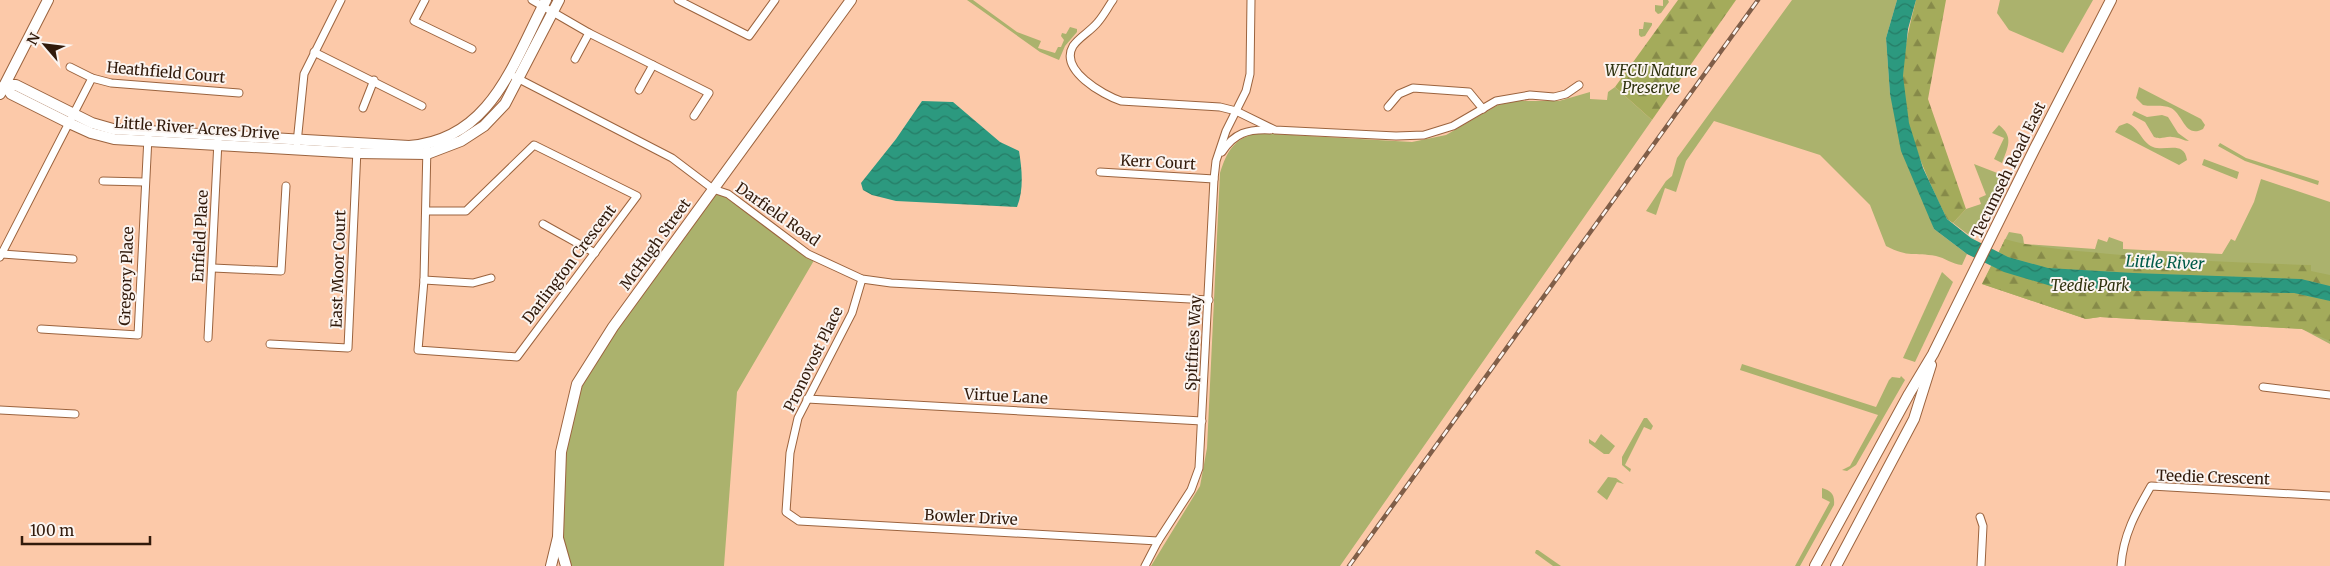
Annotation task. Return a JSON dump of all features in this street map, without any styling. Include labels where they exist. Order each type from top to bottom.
[{"type":"main road","points":[[2,89],[48,0]]},
{"type":"main road","name":"Little River Acres Drive","points":[[2,89],[71,118],[91,133],[114,139],[148,136],[357,148],[427,149],[461,141],[484,126],[505,104],[559,0]]},
{"type":"main road","name":"McHugh Street","points":[[551,566],[558,537],[561,452],[577,384],[612,327],[851,0]]},
{"type":"main road","name":"Tecumseh Road East","points":[[1815,566],[1909,394],[1934,354],[2035,148],[2111,0]]},
{"type":"main road","name":"Little River Acres Drive","points":[[427,149],[455,134],[478,117],[496,97],[544,3]]},
{"type":"main road","name":"Tecumseh Road East","points":[[1836,566],[1914,419],[1934,354]]},
{"type":"main road","name":"McHugh Street","points":[[558,537],[566,566]]},
{"type":"street","points":[[297,145],[304,74],[341,0]]},
{"type":"street","points":[[425,0],[414,21],[472,49]]},
{"type":"street","points":[[532,0],[544,3],[552,12],[589,33],[708,93],[694,116]]},
{"type":"street","points":[[678,0],[687,2],[749,36],[775,0]]},
{"type":"street","points":[[1113,0],[1097,23],[1073,46],[1070,55],[1073,66],[1088,83],[1106,96],[1121,101],[1220,107],[1236,111],[1275,130]]},
{"type":"street","name":"Spitfires Way","points":[[1144,566],[1191,490],[1199,468],[1216,161],[1227,128],[1246,92],[1250,74],[1251,0]]},
{"type":"street","points":[[575,59],[589,33]]},
{"type":"street","points":[[314,52],[374,80],[422,106]]},
{"type":"street","points":[[639,90],[653,65]]},
{"type":"street","name":"Heathfield Court","points":[[70,68],[92,78],[111,83],[239,93]]},
{"type":"street","name":"Darfield Road","points":[[508,73],[672,158],[713,189],[728,194],[808,254],[862,279],[891,283],[1208,300]]},
{"type":"street","name":"Heathfield Court","points":[[1,255],[92,78]]},
{"type":"street","points":[[363,108],[374,80]]},
{"type":"street","points":[[1216,161],[1228,142],[1244,131],[1275,130],[1396,136],[1424,135],[1453,126],[1496,101],[1512,96],[1530,94],[1554,96],[1566,94],[1579,85]]},
{"type":"street","points":[[1388,107],[1399,94],[1413,88],[1469,92],[1483,109]]},
{"type":"street","name":"Gregory Place","points":[[41,329],[138,335],[144,182],[148,136]]},
{"type":"street","name":"Enfield Place","points":[[208,338],[218,141]]},
{"type":"street","name":"Darlington Crescent","points":[[426,210],[466,211],[534,145],[637,196],[517,357],[418,350],[424,280],[427,149]]},
{"type":"street","name":"East Moor Court","points":[[270,344],[348,348],[357,148]]},
{"type":"street","name":"Kerr Court","points":[[1100,172],[1214,179]]},
{"type":"street","points":[[103,181],[144,182]]},
{"type":"street","points":[[212,268],[281,271],[286,186]]},
{"type":"street","points":[[544,224],[595,253]]},
{"type":"street","points":[[1,255],[73,259]]},
{"type":"street","points":[[424,280],[473,283],[491,278]]},
{"type":"street","name":"Pronovost Place","points":[[786,512],[790,453],[798,418],[852,313],[862,279]]},
{"type":"street","points":[[2263,387],[2330,394]]},
{"type":"street","name":"Virtue Lane","points":[[807,399],[1202,420]]},
{"type":"street","points":[[0,410],[75,414]]},
{"type":"street","name":"Teedie Crescent","points":[[2121,566],[2122,547],[2130,522],[2152,486],[2330,496]]},
{"type":"street","name":"Bowler Drive","points":[[786,512],[799,521],[1158,541]]},
{"type":"street","points":[[1980,517],[1984,526],[1981,566]]},
{"type":"green space","points":[[967,0],[973,0],[1017,32],[1041,41],[1038,48],[1055,53],[1058,47],[1061,47],[1064,40],[1061,36],[1062,33],[1066,34],[1070,27],[1077,29],[1077,32],[1065,46],[1059,60],[1040,52]]},
{"type":"green space","points":[[1663,0],[1668,0],[1669,2],[1661,13],[1658,14],[1655,11],[1655,5],[1663,6]]},
{"type":"green space","name":"WFCU Nature Preserve","points":[[1678,0],[1736,0],[1652,120],[1615,87]]},
{"type":"green space","points":[[1792,0],[1897,0],[1886,38],[1890,94],[1934,229],[1967,254],[1962,265],[1936,256],[1906,253],[1886,246],[1870,205],[1820,155],[1714,121],[1686,161],[1676,192],[1665,188],[1656,215],[1646,211],[1666,181],[1672,176],[1677,158]]},
{"type":"green space","points":[[1916,0],[1946,0],[1928,99],[1966,209],[1953,223],[1947,219],[1931,185],[1917,150],[1906,114],[1903,67],[1907,38]]},
{"type":"green space","points":[[2000,0],[2093,0],[2063,53],[2009,30],[1997,13]]},
{"type":"green space","points":[[1644,22],[1652,23],[1652,25],[1645,36],[1641,37],[1639,29],[1643,29]]},
{"type":"green space","points":[[1615,87],[1652,120],[1340,566],[1151,566],[1200,486],[1207,448],[1220,173],[1229,152],[1237,142],[1258,133],[1412,142],[1446,135],[1498,105],[1517,101],[1559,101],[1590,92],[1590,99],[1607,100],[1608,92]]},
{"type":"green space","points":[[2139,87],[2201,119],[2205,125],[2203,129],[2192,131],[2171,108],[2143,105],[2136,98]]},
{"type":"green space","points":[[2134,111],[2147,117],[2162,115],[2168,117],[2178,133],[2189,141],[2175,137],[2154,137],[2145,122],[2132,115]]},
{"type":"green space","points":[[2127,123],[2135,128],[2149,145],[2158,148],[2178,148],[2185,154],[2187,160],[2179,165],[2115,132],[2119,126]]},
{"type":"green space","points":[[1999,125],[2004,129],[2008,138],[2008,147],[2002,163],[1994,159],[2004,138],[1992,133]]},
{"type":"green space","points":[[2220,143],[2246,158],[2319,181],[2318,185],[2245,161],[2218,146]]},
{"type":"green space","points":[[2204,159],[2239,172],[2237,179],[2202,165]]},
{"type":"green space","points":[[1974,164],[2005,176],[1974,239],[1953,223],[1966,209],[1981,204],[1979,198],[1986,195]]},
{"type":"green space","name":"Teedie Park","points":[[2261,179],[2330,202],[2330,344],[2302,329],[2100,317],[2086,319],[1982,284],[2009,232],[2021,234],[2024,244],[2095,249],[2098,239],[2107,242],[2109,237],[2123,242],[2123,249],[2222,254],[2231,239],[2235,241],[2254,202]]},
{"type":"green space","points":[[713,189],[816,257],[737,392],[724,566],[566,566],[558,537],[561,452],[577,384]]},
{"type":"green space","points":[[2005,239],[2044,247],[2110,254],[2210,261],[2311,265],[2311,271],[2330,275],[2330,286],[2301,279],[2048,268],[2008,257],[1999,252]]},
{"type":"green space","points":[[1991,266],[2051,286],[2136,291],[2294,293],[2330,301],[2330,341],[2302,329],[2100,317],[2086,319],[1982,284]]},
{"type":"green space","points":[[1942,272],[1953,282],[1915,362],[1903,358]]},
{"type":"green space","points":[[1742,364],[1876,407],[1892,377],[1900,378],[1901,376],[1905,380],[1856,465],[1847,471],[1842,470],[1850,466],[1878,415],[1740,370]]},
{"type":"green space","points":[[1644,418],[1647,418],[1653,426],[1651,430],[1644,427],[1625,465],[1631,469],[1630,472],[1622,465],[1622,457]]},
{"type":"green space","points":[[1601,434],[1615,446],[1609,454],[1604,454],[1589,443],[1589,439],[1595,443]]},
{"type":"green space","points":[[1608,477],[1616,478],[1624,484],[1617,482],[1607,500],[1597,492]]},
{"type":"green space","points":[[1822,488],[1832,494],[1834,505],[1800,566],[1795,566],[1830,502],[1822,498]]},
{"type":"green space","points":[[1536,550],[1561,566],[1553,566],[1535,553]]},
{"type":"water","points":[[1897,0],[1916,0],[1908,29],[1903,76],[1909,123],[1923,168],[1947,219],[1971,238],[2008,257],[2048,268],[2301,279],[2330,286],[2330,301],[2294,293],[2136,291],[2051,286],[2004,272],[1967,254],[1934,229],[1901,151],[1890,94],[1886,38]]},
{"type":"water","points":[[922,101],[953,102],[1000,142],[1019,151],[1022,186],[1017,207],[896,201],[872,195],[863,190],[861,183],[896,139]]},
{"type":"railway","points":[[1349,566],[1758,0]]},
{"type":"water label","name":"Little River","points":[[2165,262]]}]
